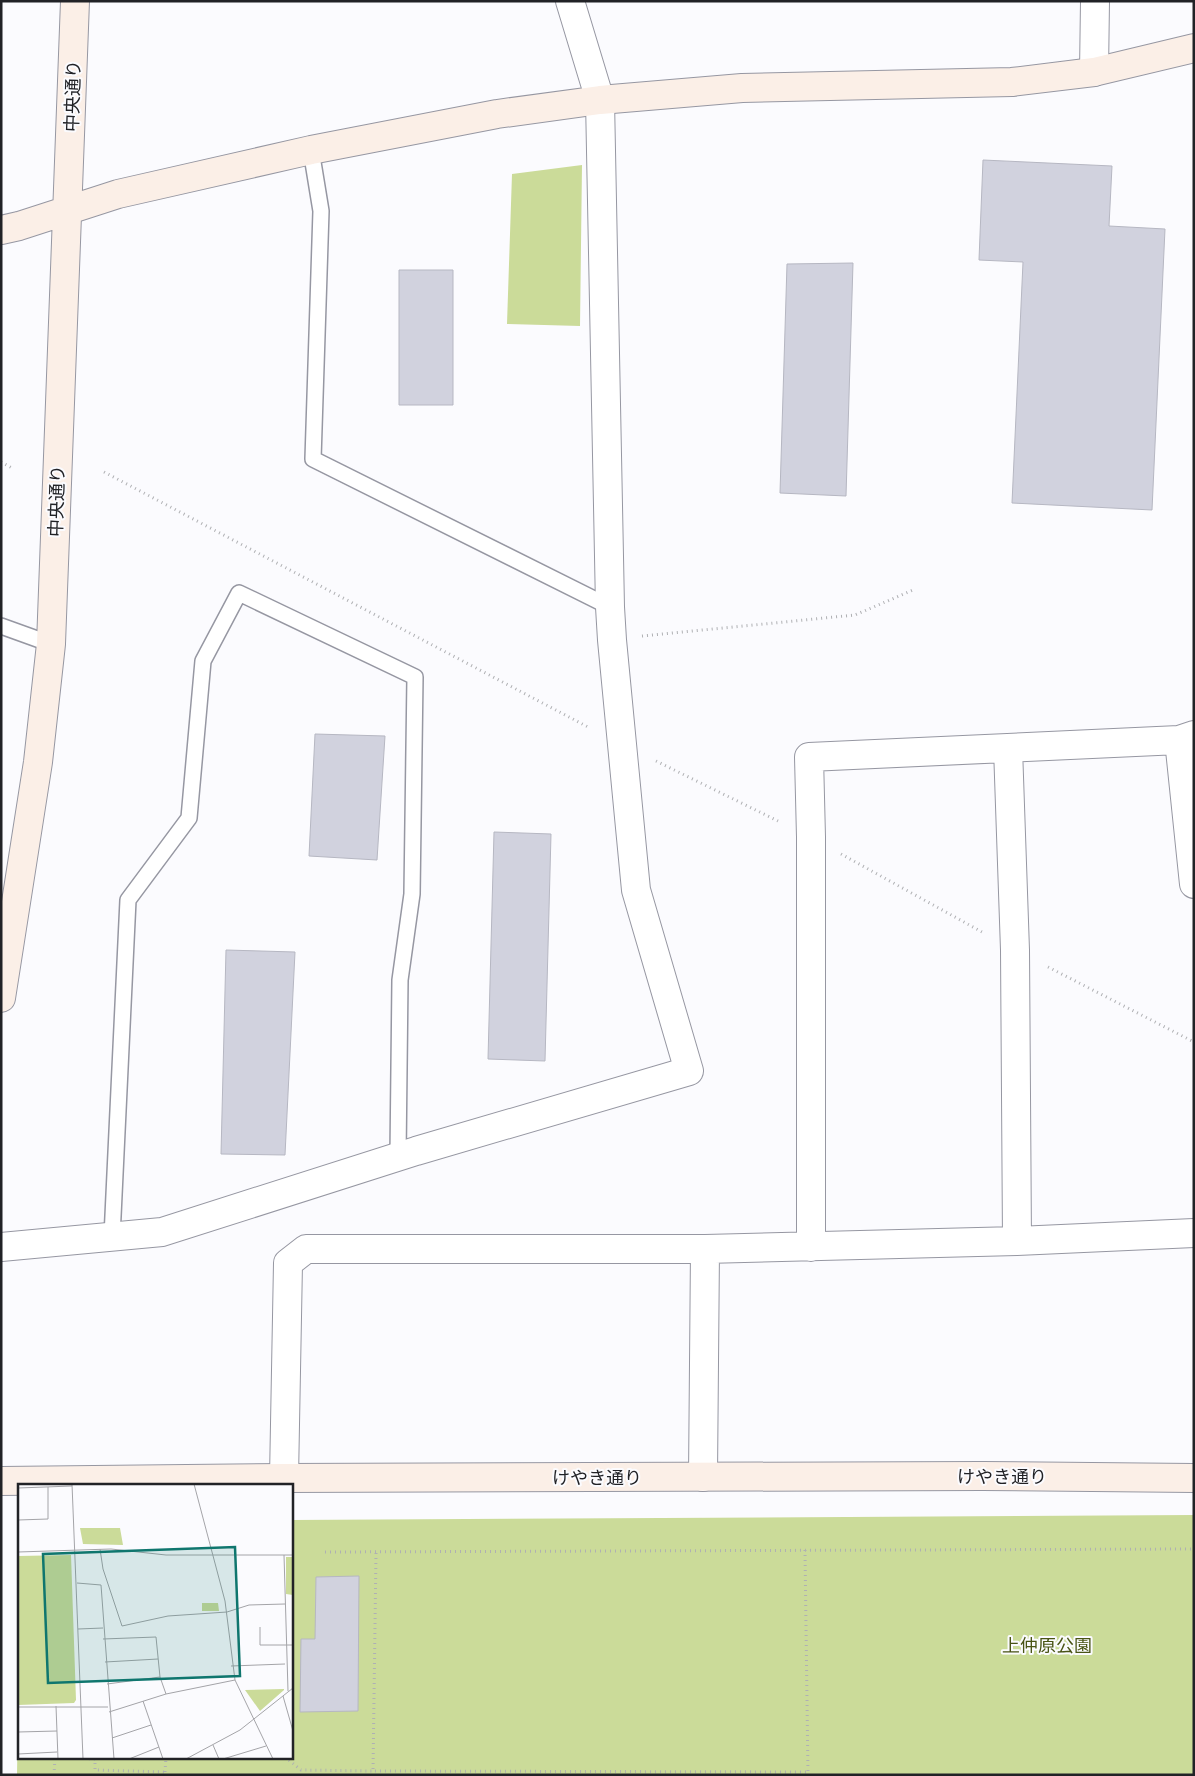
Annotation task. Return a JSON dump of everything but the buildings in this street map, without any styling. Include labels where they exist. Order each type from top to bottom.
[{"type":"street","name":"中央通り","points":[[1,998],[38,762],[51,644],[75,1]]},
{"type":"street","points":[[1,1247],[162,1232],[398,1156],[689,1071],[636,890],[610,607],[600,100],[570,1]]},
{"type":"street","points":[[1094,72],[1095,1]]},
{"type":"street","points":[[1,230],[118,194],[311,150],[497,114],[600,100],[742,88],[1012,82],[1094,72],[1194,48]]},
{"type":"street","points":[[812,1247],[809,757],[1186,738],[1194,884]]},
{"type":"street","points":[[1008,748],[1015,950],[1017,1241]]},
{"type":"street","points":[[284,1478],[288,1263],[306,1249],[704,1249],[1017,1241],[1194,1233]]},
{"type":"street","points":[[703,1477],[704,1249]]},
{"type":"street","name":"けやき通り","points":[[1,1481],[284,1478],[991,1476],[1194,1478]]},
{"type":"lane","points":[[311,150],[321,211],[312,459],[610,607]]},
{"type":"lane","points":[[112,1237],[128,900],[189,818],[203,661],[239,593],[415,677],[412,894],[400,980],[398,1156]]},
{"type":"lane","points":[[1,626],[51,644]]},
{"type":"path","points":[[1,462],[14,469]]},
{"type":"path","points":[[104,472],[622,745],[810,837],[1015,950],[1194,1042]]},
{"type":"path","points":[[612,640],[855,615],[913,590]]},
{"type":"path","points":[[325,1552],[1194,1549]]},
{"type":"path","points":[[286,1758],[301,1770],[808,1773],[805,1550]]},
{"type":"path","points":[[373,1771],[376,1552]]},
{"type":"path","points":[[54,1775],[55,1758]]},
{"type":"path","points":[[77,1758],[95,1759],[95,1770],[165,1774],[166,1758]]},
{"type":"green space","points":[[582,165],[580,326],[507,324],[512,174]]},
{"type":"green space","name":"上仲原公園","points":[[1194,1515],[1194,1775],[17,1775],[18,1708],[18,1758],[292,1758],[292,1520]]}]
